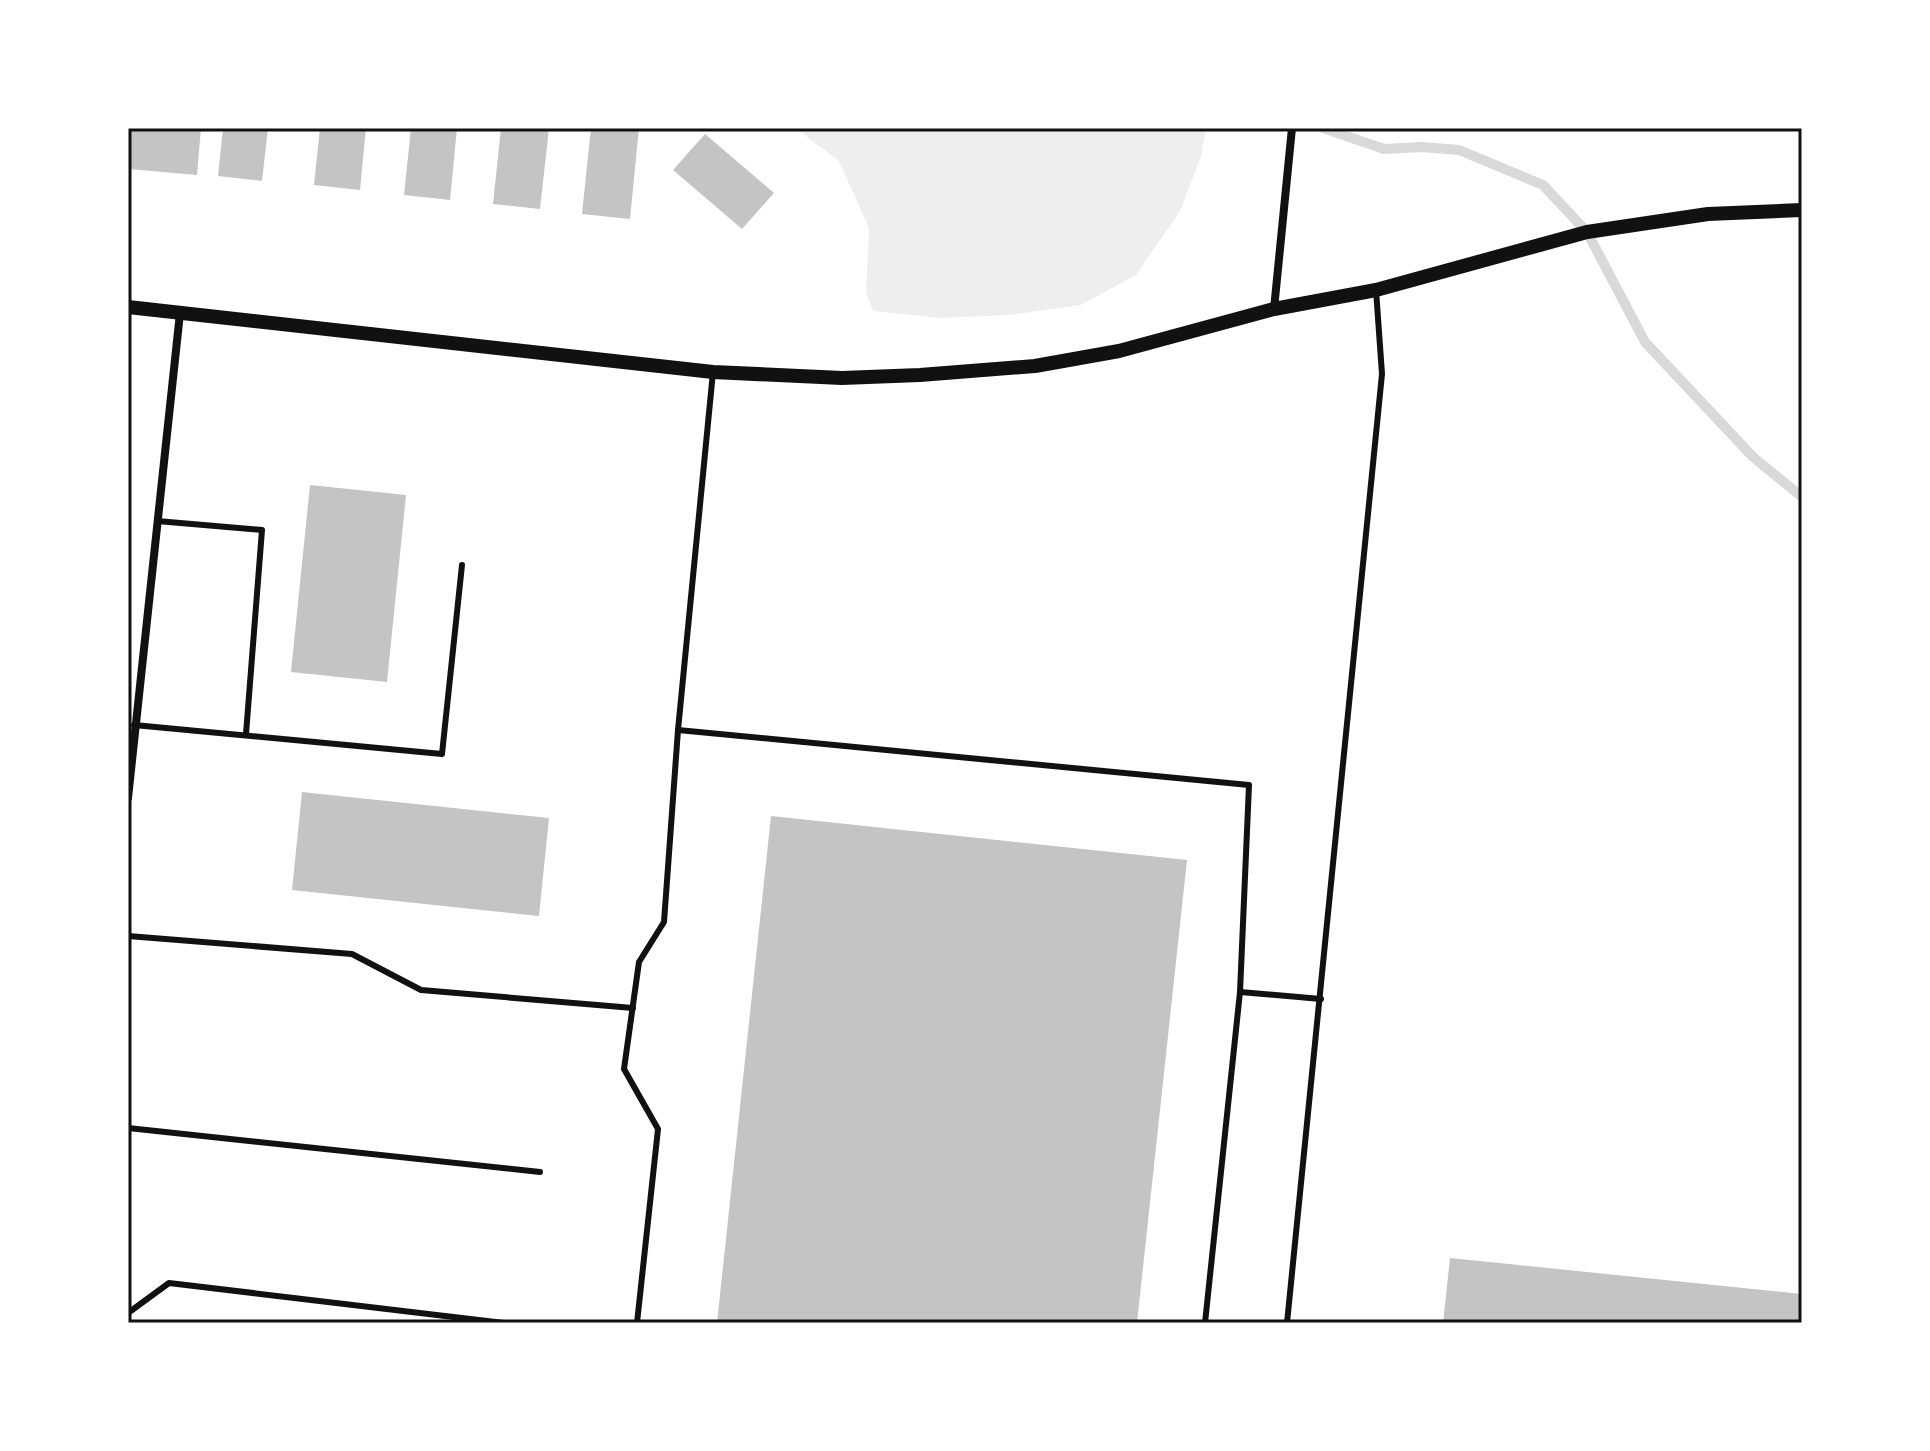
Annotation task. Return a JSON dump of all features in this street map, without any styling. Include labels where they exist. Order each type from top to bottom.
[{"type":"street","points":[[1274,309],[1292,128]]},
{"type":"street","points":[[128,307],[713,372],[842,378],[1035,366],[1119,351],[1274,309],[1376,290],[1587,232],[1708,214],[1802,210]]},
{"type":"street","points":[[128,798],[180,313]]},
{"type":"lane","points":[[1287,1323],[1382,374],[1376,290]]},
{"type":"lane","points":[[637,1323],[658,1129],[624,1069],[639,962],[664,922],[678,730],[713,372]]},
{"type":"lane","points":[[157,521],[262,530],[246,734]]},
{"type":"lane","points":[[134,725],[442,754],[462,565]]},
{"type":"lane","points":[[678,730],[1249,785],[1240,992],[1205,1323]]},
{"type":"lane","points":[[128,936],[352,954],[421,990],[633,1008]]},
{"type":"lane","points":[[1240,992],[1321,999]]},
{"type":"lane","points":[[128,1128],[540,1172]]},
{"type":"lane","points":[[128,1313],[169,1283],[504,1323]]},
{"type":"shaded area","points":[[795,128],[1206,128],[1201,156],[1180,211],[1136,275],[1081,305],[1009,315],[940,318],[873,311],[866,292],[869,228],[839,161]]},
{"type":"building","points":[[128,128],[201,128],[197,175],[128,169]]},
{"type":"building","points":[[223,128],[268,128],[262,181],[218,176]]},
{"type":"building","points":[[320,128],[366,128],[360,190],[314,185]]},
{"type":"building","points":[[411,128],[457,128],[450,200],[404,195]]},
{"type":"building","points":[[501,128],[549,128],[540,209],[493,204]]},
{"type":"building","points":[[591,128],[639,128],[630,219],[582,214]]},
{"type":"building","points":[[705,134],[774,193],[742,229],[673,170]]},
{"type":"building","points":[[310,485],[406,495],[387,682],[291,672]]},
{"type":"building","points":[[302,792],[549,818],[539,916],[292,890]]},
{"type":"building","points":[[771,816],[1187,860],[1137,1323],[717,1323]]},
{"type":"building","points":[[1450,1258],[1802,1294],[1802,1323],[1443,1323]]},
{"type":"waterway","points":[[1323,128],[1384,149],[1421,147],[1459,150],[1543,185],[1587,232],[1645,342],[1753,457],[1802,497]]}]
